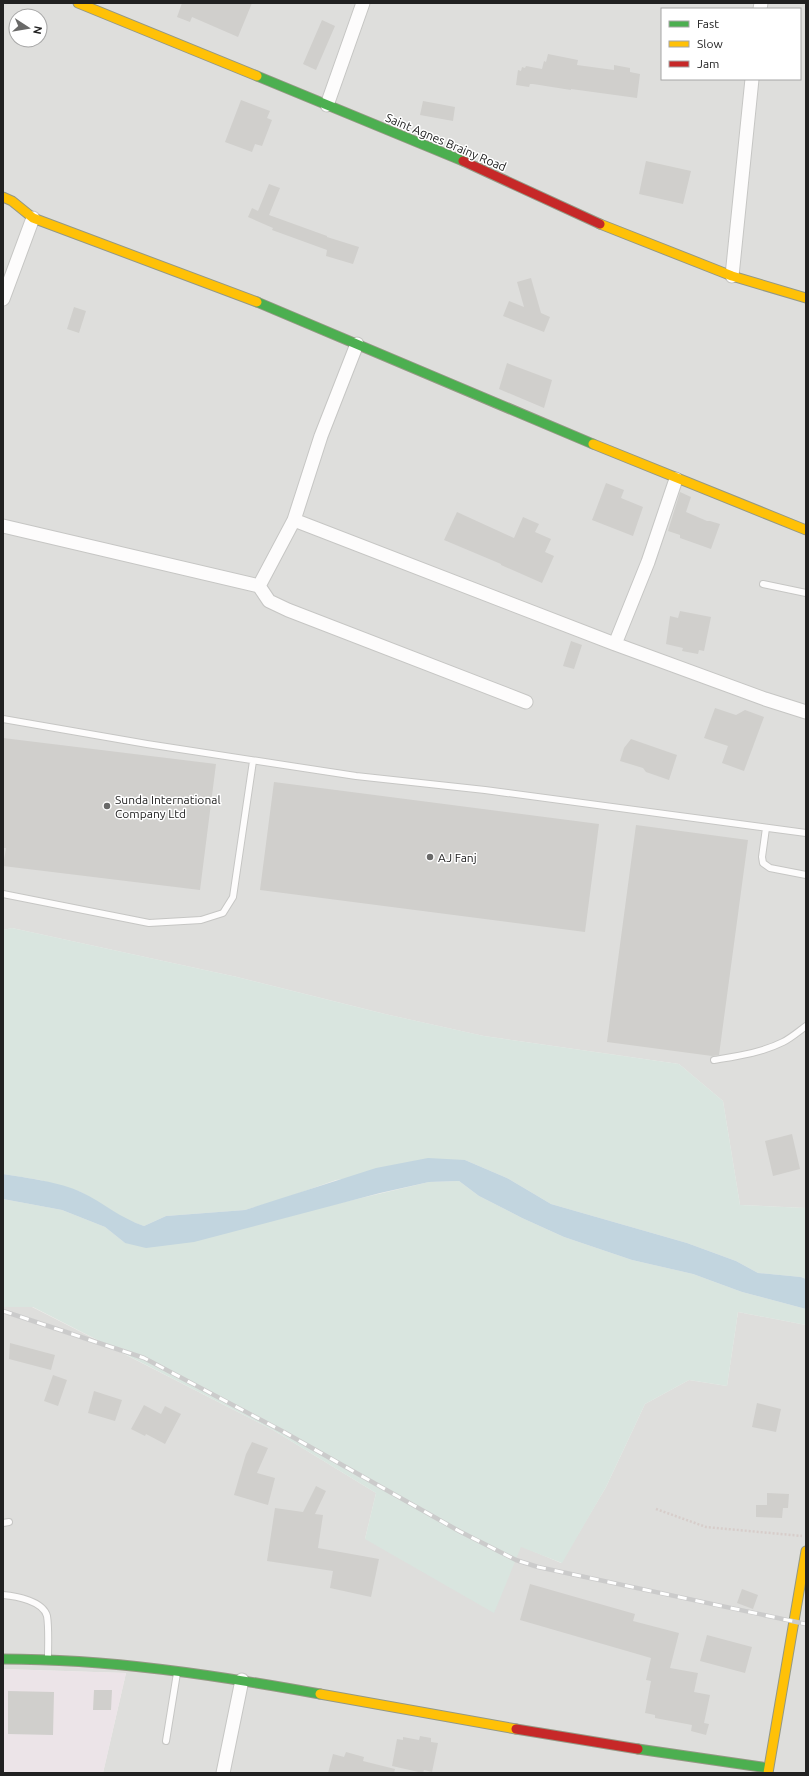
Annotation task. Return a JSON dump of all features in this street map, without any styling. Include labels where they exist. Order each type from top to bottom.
[{"type":"street","name":"Saint Agnes Brainy Road","points":[[78,3],[441,151],[592,221],[732,276],[806,298]]},
{"type":"street","points":[[326,105],[363,3]]},
{"type":"street","points":[[732,276],[752,80]]},
{"type":"street","points":[[3,197],[33,218],[284,314],[523,416],[676,479],[806,530]]},
{"type":"street","points":[[3,299],[33,218]]},
{"type":"street","points":[[259,586],[294,520],[321,436],[357,344]]},
{"type":"street","points":[[615,644],[648,562],[676,479]]},
{"type":"street","points":[[294,520],[615,644],[765,699],[806,712]]},
{"type":"street","points":[[3,526],[259,586],[269,601],[288,610],[526,702]]},
{"type":"street","points":[[3,1659],[48,1659],[133,1666],[242,1680],[593,1743],[768,1770],[806,1551]]},
{"type":"street","points":[[223,1773],[242,1680]]},
{"type":"lane","points":[[763,584],[806,593]]},
{"type":"lane","points":[[3,719],[254,761],[356,776],[484,790],[806,833]]},
{"type":"lane","points":[[3,894],[149,923],[201,920],[223,913],[233,898],[254,761]]},
{"type":"lane","points":[[766,828],[762,857],[763,864],[770,868],[806,876]]},
{"type":"lane","points":[[714,1060],[753,1054],[768,1049],[785,1042],[806,1026]]},
{"type":"lane","points":[[3,1596],[29,1601],[40,1606],[47,1615],[48,1659]]},
{"type":"lane","points":[[166,1741],[177,1672]]},
{"type":"path","points":[[656,1509],[706,1527],[806,1536]]},
{"type":"shaded area","points":[[3,3],[806,3],[806,1208],[740,1205],[723,1101],[679,1064],[484,1036],[385,1014],[237,977],[12,928],[3,930]]},
{"type":"shaded area","points":[[12,928],[237,977],[385,1014],[484,1036],[679,1064],[723,1101],[740,1205],[806,1208],[806,1279],[801,1277],[758,1273],[736,1261],[687,1243],[551,1204],[507,1178],[465,1160],[336,1180],[245,1210],[166,1216],[144,1226],[127,1220],[81,1192],[40,1180],[3,1174],[3,930]]},
{"type":"shaded area","points":[[459,1181],[479,1196],[564,1237],[632,1260],[693,1274],[742,1292],[806,1309],[806,1325],[738,1312],[727,1386],[689,1380],[645,1404],[606,1487],[562,1563],[521,1547],[494,1613],[365,1539],[376,1493],[273,1430],[33,1307],[3,1307],[3,1199],[62,1210],[105,1227],[125,1243],[319,1208],[429,1182]]},
{"type":"shaded area","points":[[3,1307],[32,1307],[273,1430],[376,1493],[365,1539],[521,1546],[561,1563],[606,1487],[645,1404],[689,1380],[727,1386],[738,1312],[806,1325],[806,1773],[103,1773],[126,1673],[3,1669]]},
{"type":"shaded area","points":[[3,1669],[126,1673],[103,1773],[3,1773]]},
{"type":"water","points":[[428,1158],[465,1160],[507,1178],[551,1204],[687,1243],[736,1261],[758,1273],[801,1277],[806,1279],[806,1309],[742,1292],[693,1274],[632,1260],[564,1237],[479,1196],[459,1181],[429,1182],[380,1193],[194,1242],[146,1248],[125,1243],[105,1227],[62,1210],[3,1199],[3,1174],[43,1181],[81,1192],[127,1219],[144,1226],[166,1216],[245,1210],[376,1168]]},
{"type":"building","points":[[182,3],[252,3],[238,37],[192,17],[190,22],[177,17]]},
{"type":"building","points":[[322,20],[335,26],[316,70],[303,64]]},
{"type":"building","points":[[548,54],[578,60],[577,65],[614,70],[614,65],[630,68],[630,72],[640,74],[637,98],[533,84],[530,84],[529,87],[516,85],[518,70],[521,71],[522,67],[525,68],[526,66],[542,69]]},
{"type":"building","points":[[241,100],[270,111],[267,118],[272,120],[262,146],[255,144],[252,152],[225,142]]},
{"type":"building","points":[[423,101],[455,107],[453,121],[420,115]]},
{"type":"building","points":[[646,161],[691,171],[683,204],[639,194]]},
{"type":"building","points":[[269,184],[280,188],[269,215],[327,237],[359,247],[353,264],[326,256],[327,250],[272,230],[273,228],[248,217],[252,208],[258,211]]},
{"type":"building","points":[[531,278],[541,313],[550,317],[544,332],[503,316],[509,301],[524,307],[517,282]]},
{"type":"building","points":[[74,307],[86,311],[79,333],[67,329]]},
{"type":"building","points":[[507,363],[552,380],[544,408],[499,389]]},
{"type":"building","points":[[606,483],[624,490],[621,498],[643,507],[633,536],[592,520]]},
{"type":"building","points":[[680,492],[691,497],[686,512],[707,521],[720,524],[711,549],[680,538],[680,535],[668,531]]},
{"type":"building","points":[[457,512],[514,538],[523,517],[539,524],[535,532],[551,539],[545,552],[554,556],[542,583],[444,540]]},
{"type":"building","points":[[680,611],[711,617],[704,651],[699,650],[698,654],[682,651],[683,648],[666,644],[670,616],[678,618]]},
{"type":"building","points":[[571,641],[582,645],[574,669],[563,666]]},
{"type":"building","points":[[715,708],[736,715],[745,710],[764,717],[744,771],[722,763],[728,746],[704,738]]},
{"type":"building","name":"Sunda International Company Ltd","points":[[3,738],[216,764],[200,890],[3,866],[6,848],[3,848]]},
{"type":"building","points":[[631,739],[677,755],[669,780],[646,772],[643,768],[620,761],[624,748]]},
{"type":"building","name":"AJ Fanj","points":[[274,782],[599,824],[585,932],[260,890]]},
{"type":"building","points":[[636,825],[748,840],[719,1055],[712,1056],[607,1042]]},
{"type":"building","points":[[792,1134],[800,1169],[773,1176],[765,1141]]},
{"type":"building","points":[[10,1343],[55,1355],[51,1370],[9,1359]]},
{"type":"building","points":[[53,1375],[67,1380],[58,1406],[44,1401]]},
{"type":"building","points":[[94,1391],[122,1400],[115,1421],[88,1413]]},
{"type":"building","points":[[757,1403],[781,1409],[776,1432],[752,1427]]},
{"type":"building","points":[[144,1405],[161,1414],[165,1406],[181,1414],[165,1444],[146,1434],[145,1436],[131,1429]]},
{"type":"building","points":[[252,1442],[268,1448],[257,1473],[275,1478],[268,1505],[234,1495],[246,1454]]},
{"type":"building","points":[[316,1486],[326,1491],[315,1514],[323,1515],[318,1548],[379,1559],[371,1597],[330,1588],[333,1571],[267,1561],[275,1508],[303,1512]]},
{"type":"building","points":[[767,1493],[789,1494],[788,1508],[783,1508],[782,1518],[756,1517],[756,1505],[767,1505]]},
{"type":"building","points":[[530,1584],[635,1614],[633,1621],[679,1633],[670,1668],[698,1673],[694,1692],[710,1695],[704,1723],[709,1724],[706,1735],[691,1731],[692,1725],[655,1718],[655,1715],[645,1713],[651,1681],[646,1680],[651,1658],[520,1620]]},
{"type":"building","points":[[742,1589],[758,1595],[753,1609],[737,1603]]},
{"type":"building","points":[[707,1635],[752,1647],[745,1673],[700,1661]]},
{"type":"building","points":[[94,1690],[112,1690],[111,1710],[93,1710]]},
{"type":"building","points":[[8,1691],[54,1692],[53,1735],[8,1734]]},
{"type":"building","points":[[420,1736],[431,1738],[431,1742],[438,1743],[432,1772],[424,1770],[423,1773],[392,1766],[397,1739],[403,1740],[403,1737],[419,1740]]},
{"type":"building","points":[[346,1752],[364,1757],[363,1761],[395,1769],[394,1773],[328,1773],[333,1754],[344,1757]]},
{"type":"railway","points":[[3,1311],[144,1358],[282,1431],[459,1531],[516,1560],[538,1567],[806,1624]]},
{"type":"traffic: fast","points":[[257,76],[463,161]]},
{"type":"traffic: fast","points":[[257,302],[593,444]]},
{"type":"traffic: fast","points":[[3,1659],[82,1662],[162,1669],[320,1694]]},
{"type":"traffic: fast","points":[[638,1749],[768,1768]]},
{"type":"traffic: slow","points":[[78,3],[257,76]]},
{"type":"traffic: slow","points":[[3,197],[12,201],[33,218],[257,302]]},
{"type":"traffic: slow","points":[[600,224],[732,276],[806,298]]},
{"type":"traffic: slow","points":[[593,444],[806,530]]},
{"type":"traffic: slow","points":[[768,1773],[806,1551]]},
{"type":"traffic: slow","points":[[320,1694],[516,1729]]},
{"type":"traffic: jam","points":[[463,161],[600,224]]},
{"type":"traffic: jam","points":[[516,1729],[638,1749]]},
{"type":"place","name":"Sunda International Company Ltd","points":[[107,806]]},
{"type":"place","name":"AJ Fanj","points":[[430,857]]}]
